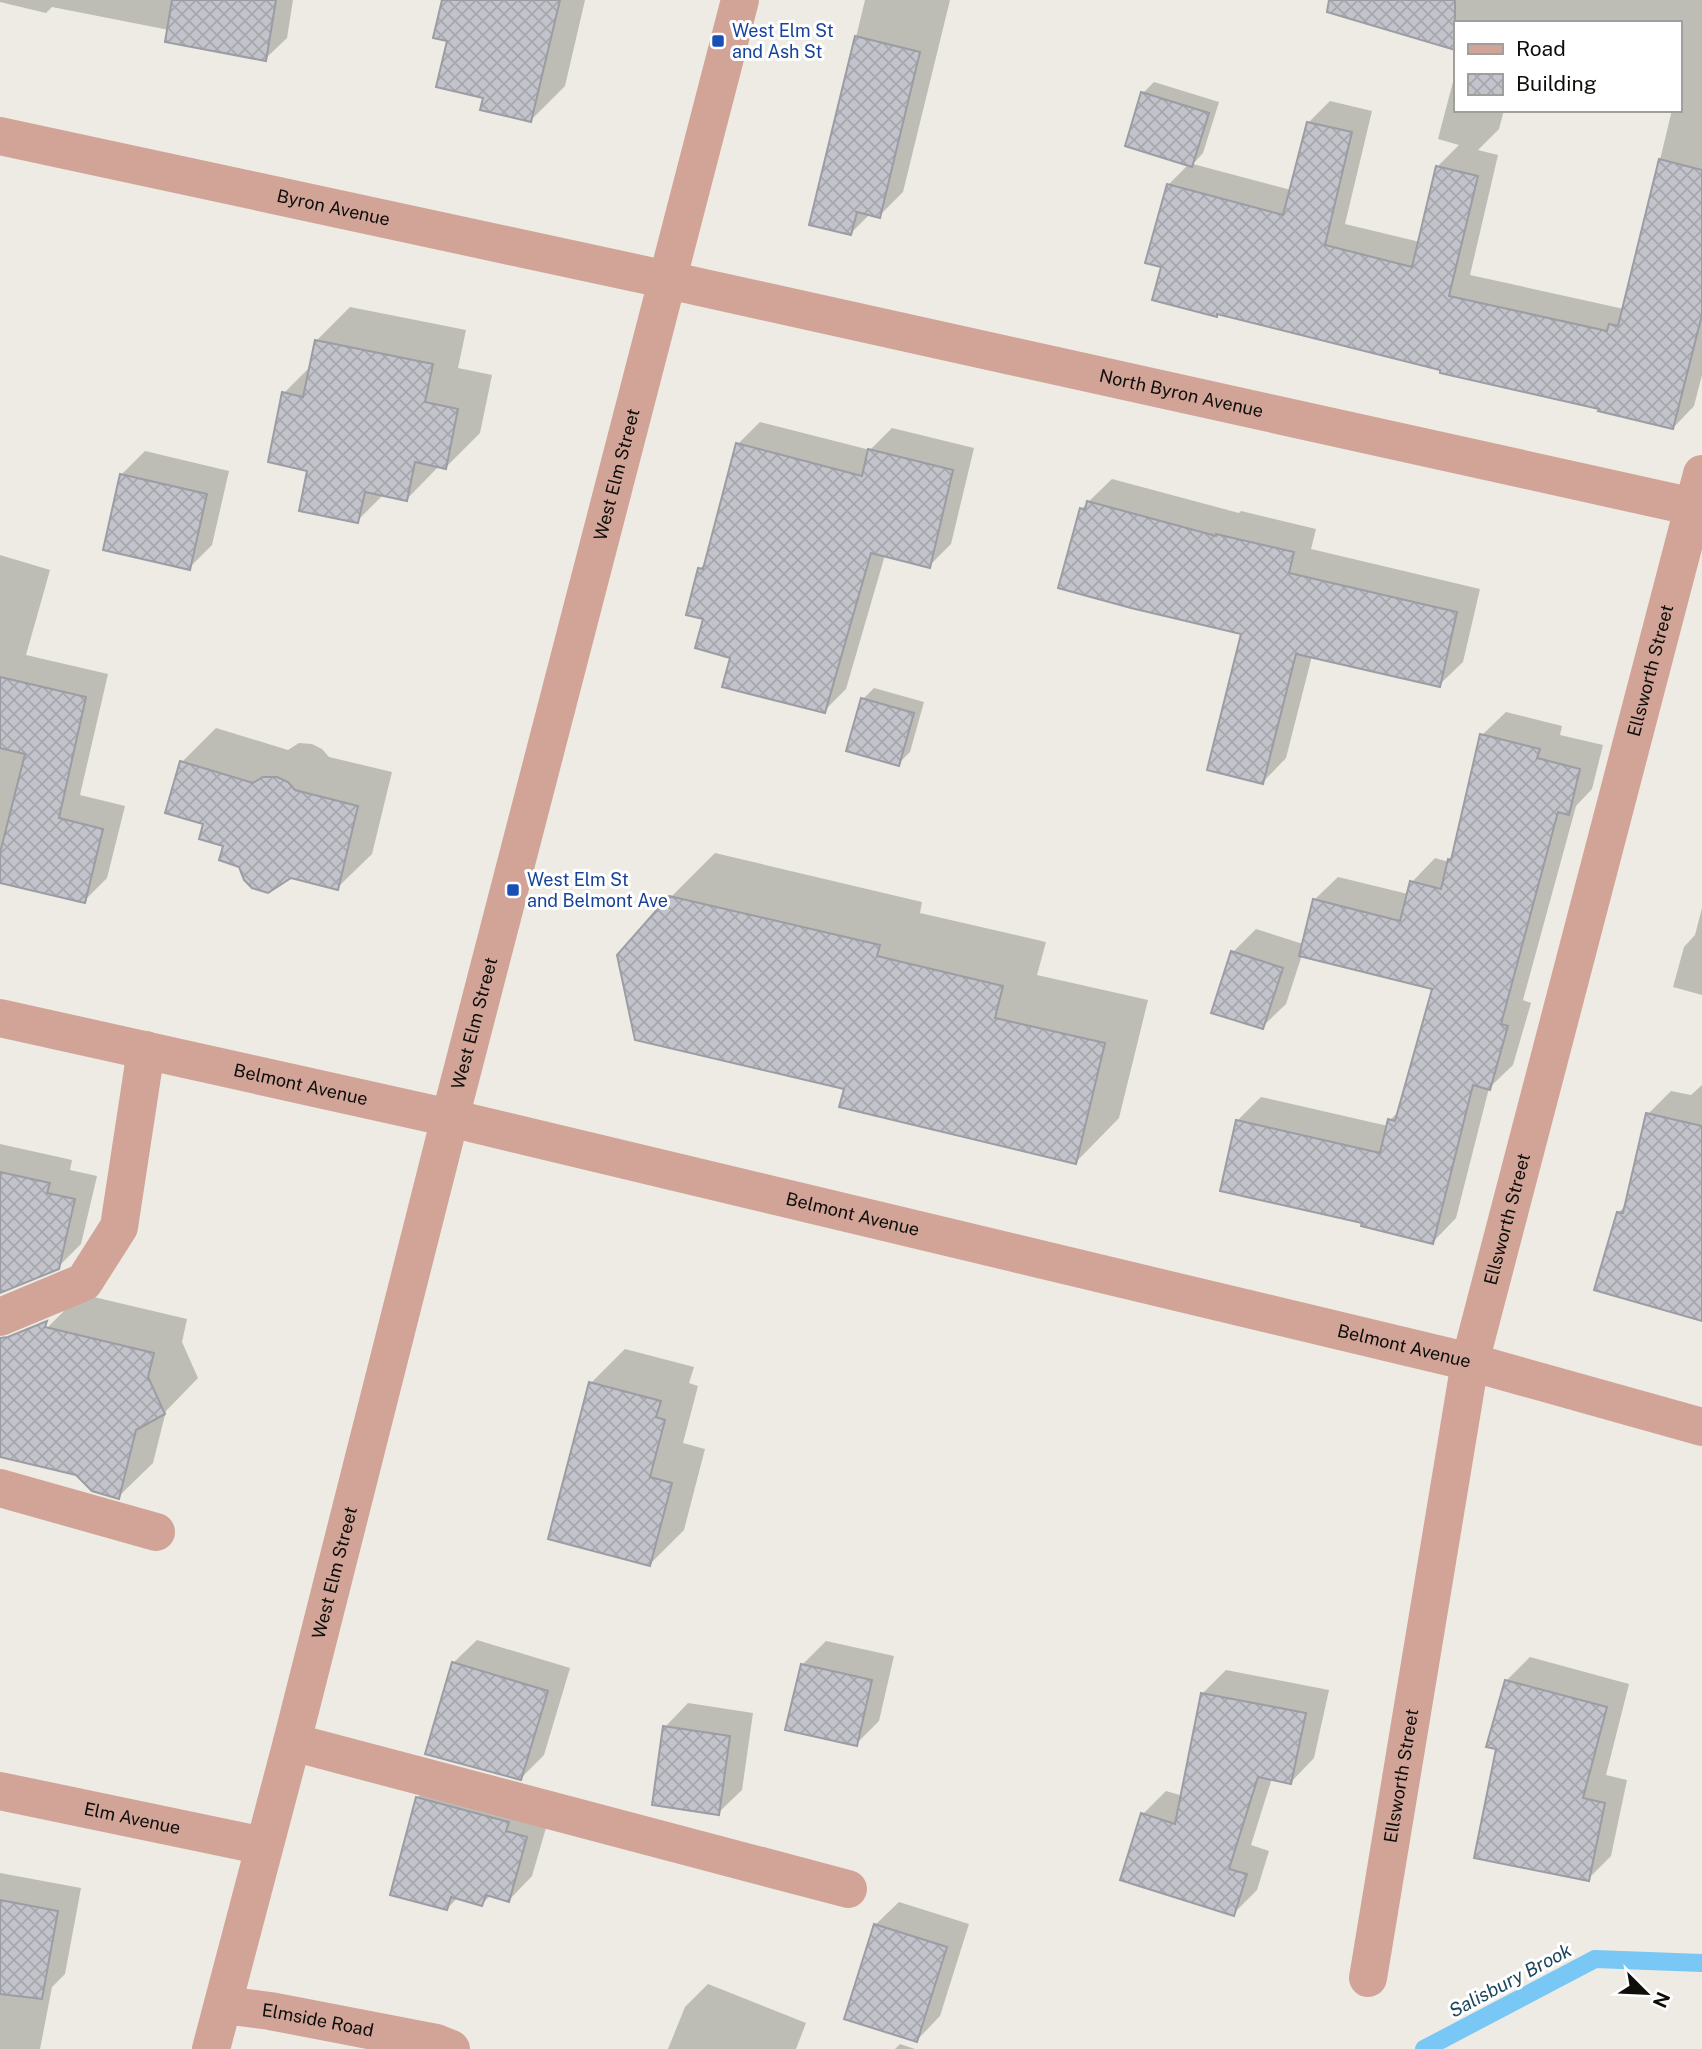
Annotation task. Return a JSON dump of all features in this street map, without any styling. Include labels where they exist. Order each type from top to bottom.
[{"type":"street","name":"West Elm Street","points":[[211,2049],[740,0]]},
{"type":"street","name":"Byron Avenue","points":[[0,136],[668,279]]},
{"type":"street","name":"North Byron Avenue","points":[[668,279],[1698,490]]},
{"type":"street","name":"Ellsworth Street","points":[[1368,1978],[1470,1362],[1698,490]]},
{"type":"street","name":"Belmont Avenue","points":[[0,1017],[450,1118],[1470,1362],[1702,1427]]},
{"type":"street","points":[[0,1317],[84,1282],[119,1227],[146,1050]]},
{"type":"street","points":[[0,1488],[156,1532]]},
{"type":"street","points":[[292,1742],[848,1889]]},
{"type":"street","name":"Elm Avenue","points":[[0,1791],[264,1846]]},
{"type":"street","name":"Elmside Road","points":[[223,2005],[270,2011],[436,2043],[451,2049]]},
{"type":"building","points":[[172,0],[276,0],[266,61],[165,42]]},
{"type":"building","points":[[442,0],[560,0],[531,122],[480,110],[483,98],[436,87],[447,41],[433,38]]},
{"type":"building","points":[[1329,0],[1455,0],[1454,50],[1327,12]]},
{"type":"building","points":[[855,36],[920,52],[880,218],[857,212],[851,235],[809,225]]},
{"type":"building","points":[[1141,92],[1209,113],[1192,167],[1125,146]]},
{"type":"building","points":[[1307,122],[1352,132],[1325,245],[1412,267],[1436,166],[1478,176],[1449,296],[1607,331],[1609,324],[1618,326],[1659,159],[1702,170],[1702,315],[1673,429],[1152,300],[1161,267],[1145,263],[1167,184],[1283,215]]},
{"type":"building","points":[[315,340],[433,364],[425,402],[458,409],[446,469],[415,462],[407,501],[365,492],[358,523],[299,511],[307,471],[268,462],[282,392],[303,397]]},
{"type":"building","points":[[736,443],[862,476],[868,449],[953,470],[930,568],[871,553],[825,713],[722,687],[730,658],[695,648],[703,619],[686,615],[698,568],[703,569]]},
{"type":"building","points":[[120,474],[207,494],[190,570],[103,550]]},
{"type":"building","points":[[1087,501],[1216,536],[1294,552],[1289,573],[1457,612],[1440,687],[1296,654],[1263,784],[1207,770],[1241,634],[1058,588],[1080,508],[1085,510]]},
{"type":"building","points":[[0,677],[86,697],[59,818],[103,829],[85,903],[0,883],[0,853],[25,754],[0,748]]},
{"type":"building","points":[[861,698],[914,713],[899,766],[846,751]]},
{"type":"building","points":[[1480,734],[1540,749],[1537,758],[1580,769],[1569,815],[1558,812],[1501,1024],[1508,1026],[1490,1090],[1473,1085],[1433,1244],[1361,1226],[1362,1223],[1220,1191],[1236,1120],[1380,1153],[1388,1119],[1395,1121],[1432,989],[1299,956],[1313,899],[1400,921],[1410,881],[1441,889],[1448,859],[1451,860]]},
{"type":"building","points":[[180,761],[253,783],[263,777],[277,777],[288,782],[295,790],[358,806],[338,890],[291,878],[268,893],[252,888],[244,880],[239,867],[219,860],[223,846],[199,839],[203,824],[165,813]]},
{"type":"building","points":[[669,896],[880,945],[877,956],[1003,986],[995,1018],[1105,1043],[1076,1164],[839,1107],[844,1089],[635,1040],[617,955]]},
{"type":"building","points":[[1231,951],[1283,968],[1263,1029],[1211,1013]]},
{"type":"building","points":[[1646,1113],[1702,1126],[1702,1321],[1594,1290],[1617,1212],[1623,1213]]},
{"type":"building","points":[[0,1172],[50,1183],[47,1193],[75,1199],[59,1269],[0,1293]]},
{"type":"building","points":[[47,1321],[45,1327],[154,1353],[148,1377],[165,1414],[136,1430],[119,1499],[92,1491],[76,1475],[0,1457],[0,1338]]},
{"type":"building","points":[[589,1382],[661,1401],[656,1417],[665,1420],[650,1477],[672,1483],[650,1566],[548,1539]]},
{"type":"building","points":[[452,1662],[548,1691],[521,1780],[425,1754]]},
{"type":"building","points":[[801,1664],[872,1680],[857,1746],[785,1730]]},
{"type":"building","points":[[1505,1680],[1607,1707],[1583,1798],[1605,1803],[1589,1881],[1474,1858],[1496,1749],[1486,1747]]},
{"type":"building","points":[[1201,1693],[1306,1713],[1291,1784],[1258,1777],[1229,1869],[1247,1874],[1234,1916],[1120,1880],[1141,1813],[1175,1824]]},
{"type":"building","points":[[663,1726],[730,1736],[719,1815],[652,1805]]},
{"type":"building","points":[[416,1797],[509,1822],[506,1831],[527,1837],[509,1902],[486,1895],[482,1906],[451,1897],[447,1910],[390,1895]]},
{"type":"building","points":[[0,1900],[58,1911],[42,1999],[0,1994]]},
{"type":"building","points":[[874,1924],[947,1947],[917,2042],[844,2019]]},
{"type":"waterway","name":"Salisbury Brook","points":[[1424,2049],[1595,1959],[1702,1963]]},
{"type":"place","name":"West Elm St and Ash St","points":[[718,41]]},
{"type":"place","name":"West Elm St and Belmont Ave","points":[[513,890]]}]
